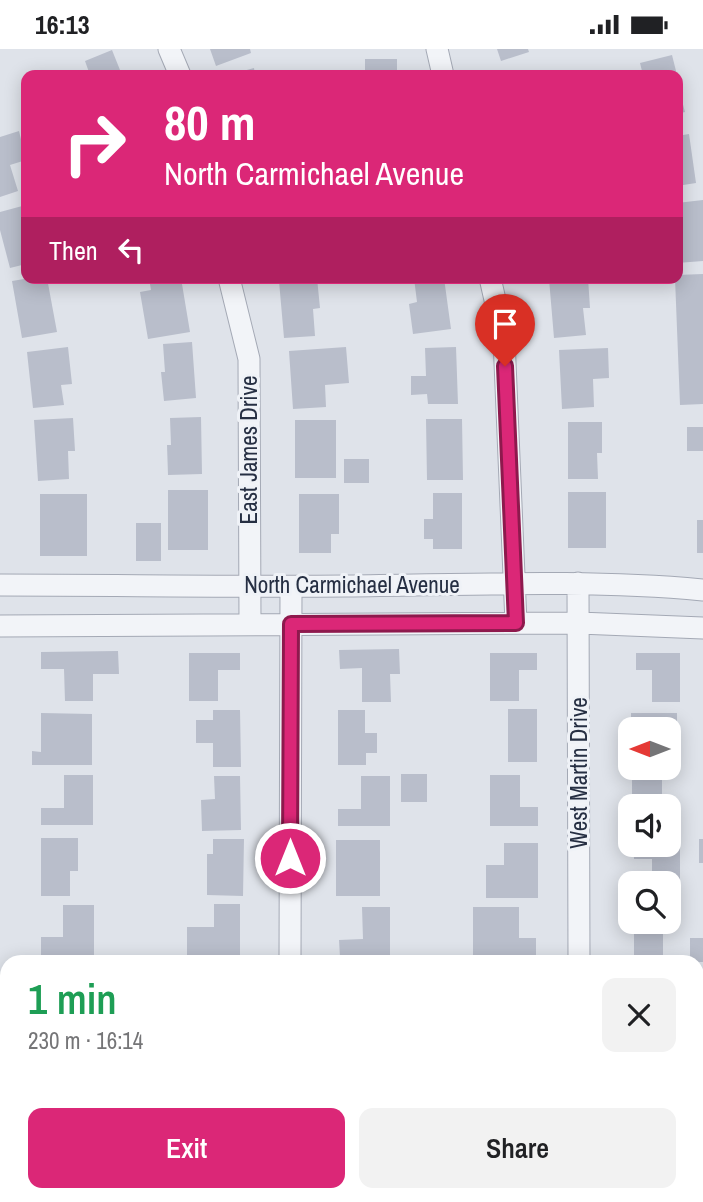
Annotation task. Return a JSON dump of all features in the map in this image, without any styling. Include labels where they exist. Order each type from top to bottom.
[{"type":"street","points":[[169,49],[178,70]]},
{"type":"street","points":[[437,49],[442,70]]},
{"type":"street","name":"East James Drive","points":[[230,284],[249,359],[250,624]]},
{"type":"street","points":[[491,284],[504,339],[516,623]]},
{"type":"street","name":"North Carmichael Avenue","points":[[0,585],[291,587],[578,583],[703,590]]},
{"type":"street","name":"West Martin Drive","points":[[578,583],[579,955]]},
{"type":"street","points":[[290,955],[291,587]]},
{"type":"street","name":"North Carmichael Avenue","points":[[0,626],[579,623],[703,628]]},
{"type":"building","points":[[210,49],[250,49],[251,53],[216,66]]},
{"type":"building","points":[[497,49],[528,49],[529,52],[501,61]]},
{"type":"building","points":[[112,50],[120,70],[88,70],[85,61]]},
{"type":"building","points":[[672,55],[676,70],[642,70],[640,63]]},
{"type":"building","points":[[365,59],[397,59],[397,70],[365,70]]},
{"type":"building","points":[[19,131],[21,162],[10,165],[18,191],[0,197],[0,137]]},
{"type":"building","points":[[689,134],[696,183],[683,185],[683,135]]},
{"type":"building","points":[[703,200],[703,261],[683,263],[683,202]]},
{"type":"building","points":[[21,206],[21,265],[10,268],[0,230],[0,212]]},
{"type":"building","points":[[703,274],[703,404],[680,405],[675,284],[683,284],[683,275]]},
{"type":"building","points":[[21,280],[21,284],[48,284],[57,332],[22,338],[12,281]]},
{"type":"building","points":[[150,284],[182,284],[190,332],[148,339],[140,292],[151,290]]},
{"type":"building","points":[[279,284],[318,284],[320,308],[313,309],[315,336],[284,338]]},
{"type":"building","points":[[415,284],[445,284],[451,329],[413,334],[409,304],[417,302]]},
{"type":"building","points":[[549,284],[588,284],[590,308],[583,308],[586,335],[554,338]]},
{"type":"building","points":[[192,342],[196,398],[164,401],[161,372],[165,372],[163,344]]},
{"type":"building","points":[[68,347],[72,384],[61,385],[64,405],[33,408],[27,352]]},
{"type":"building","points":[[346,347],[349,383],[325,385],[326,407],[293,409],[289,351]]},
{"type":"building","points":[[456,347],[458,404],[428,404],[427,394],[411,395],[411,376],[426,376],[425,348]]},
{"type":"building","points":[[608,348],[609,378],[593,379],[594,407],[562,409],[559,350]]},
{"type":"building","points":[[201,417],[202,474],[168,475],[170,418]]},
{"type":"building","points":[[73,418],[75,451],[68,451],[69,479],[38,481],[34,420]]},
{"type":"building","points":[[426,419],[462,419],[463,480],[427,480]]},
{"type":"building","points":[[295,420],[336,420],[336,478],[295,478]]},
{"type":"building","points":[[568,422],[602,422],[602,453],[597,453],[598,479],[568,479]]},
{"type":"building","points":[[687,427],[703,427],[703,451],[687,451]]},
{"type":"building","points":[[344,459],[369,459],[369,483],[344,483]]},
{"type":"building","points":[[168,490],[208,490],[208,550],[168,550]]},
{"type":"building","points":[[568,492],[606,492],[606,548],[568,548]]},
{"type":"building","points":[[433,493],[462,493],[462,549],[433,549],[433,539],[424,539],[424,519],[433,519]]},
{"type":"building","points":[[40,494],[87,494],[87,556],[40,556]]},
{"type":"building","points":[[299,494],[339,494],[339,534],[331,534],[331,553],[299,553]]},
{"type":"building","points":[[697,520],[703,520],[703,553],[697,553]]},
{"type":"building","points":[[136,523],[161,523],[161,561],[136,561]]},
{"type":"building","points":[[399,649],[400,674],[390,674],[391,702],[362,702],[362,668],[340,669],[339,650]]},
{"type":"building","points":[[118,651],[119,674],[93,674],[93,701],[65,701],[64,669],[41,669],[41,652]]},
{"type":"building","points":[[189,653],[240,653],[240,670],[218,670],[218,701],[189,701]]},
{"type":"building","points":[[490,653],[537,653],[537,670],[519,670],[519,701],[490,701]]},
{"type":"building","points":[[636,653],[680,653],[680,702],[652,702],[652,670],[636,670]]},
{"type":"building","points":[[508,709],[537,709],[537,762],[508,762]]},
{"type":"building","points":[[213,710],[240,710],[241,767],[213,767],[213,743],[196,743],[196,720],[213,720]]},
{"type":"building","points":[[338,710],[365,710],[365,733],[377,733],[377,753],[366,753],[366,765],[338,765]]},
{"type":"building","points":[[41,713],[92,714],[92,765],[32,765],[32,751],[41,752]]},
{"type":"building","points":[[631,713],[677,713],[677,717],[631,717]]},
{"type":"building","points":[[401,774],[427,774],[427,802],[401,802]]},
{"type":"building","points":[[64,775],[93,775],[93,825],[41,825],[41,808],[64,808]]},
{"type":"building","points":[[490,775],[520,775],[520,807],[538,807],[538,826],[490,826]]},
{"type":"building","points":[[214,776],[240,776],[241,830],[202,831],[201,800],[215,799]]},
{"type":"building","points":[[361,776],[390,776],[390,826],[338,826],[338,809],[361,809]]},
{"type":"building","points":[[632,781],[662,781],[662,794],[632,794]]},
{"type":"building","points":[[41,838],[78,838],[78,871],[70,871],[70,896],[41,896]]},
{"type":"building","points":[[213,839],[244,839],[243,896],[207,895],[207,854],[213,854]]},
{"type":"building","points":[[699,839],[703,839],[703,863],[699,863]]},
{"type":"building","points":[[336,840],[380,840],[380,896],[336,896]]},
{"type":"building","points":[[504,843],[538,843],[538,898],[486,898],[486,865],[504,865]]},
{"type":"building","points":[[680,857],[680,871],[652,871],[652,859],[634,859]]},
{"type":"building","points":[[214,904],[240,904],[240,955],[187,955],[187,927],[214,927]]},
{"type":"building","points":[[63,905],[94,905],[94,955],[41,955],[41,937],[63,937]]},
{"type":"building","points":[[362,907],[390,907],[390,955],[340,955],[339,940],[363,939]]},
{"type":"building","points":[[473,907],[519,907],[519,938],[536,938],[536,955],[473,955]]},
{"type":"building","points":[[634,934],[663,934],[663,955],[634,955]]},
{"type":"building","points":[[690,938],[703,938],[703,955],[690,955]]},
{"type":"route","points":[[290,858],[291,624],[516,623],[505,366]]}]
